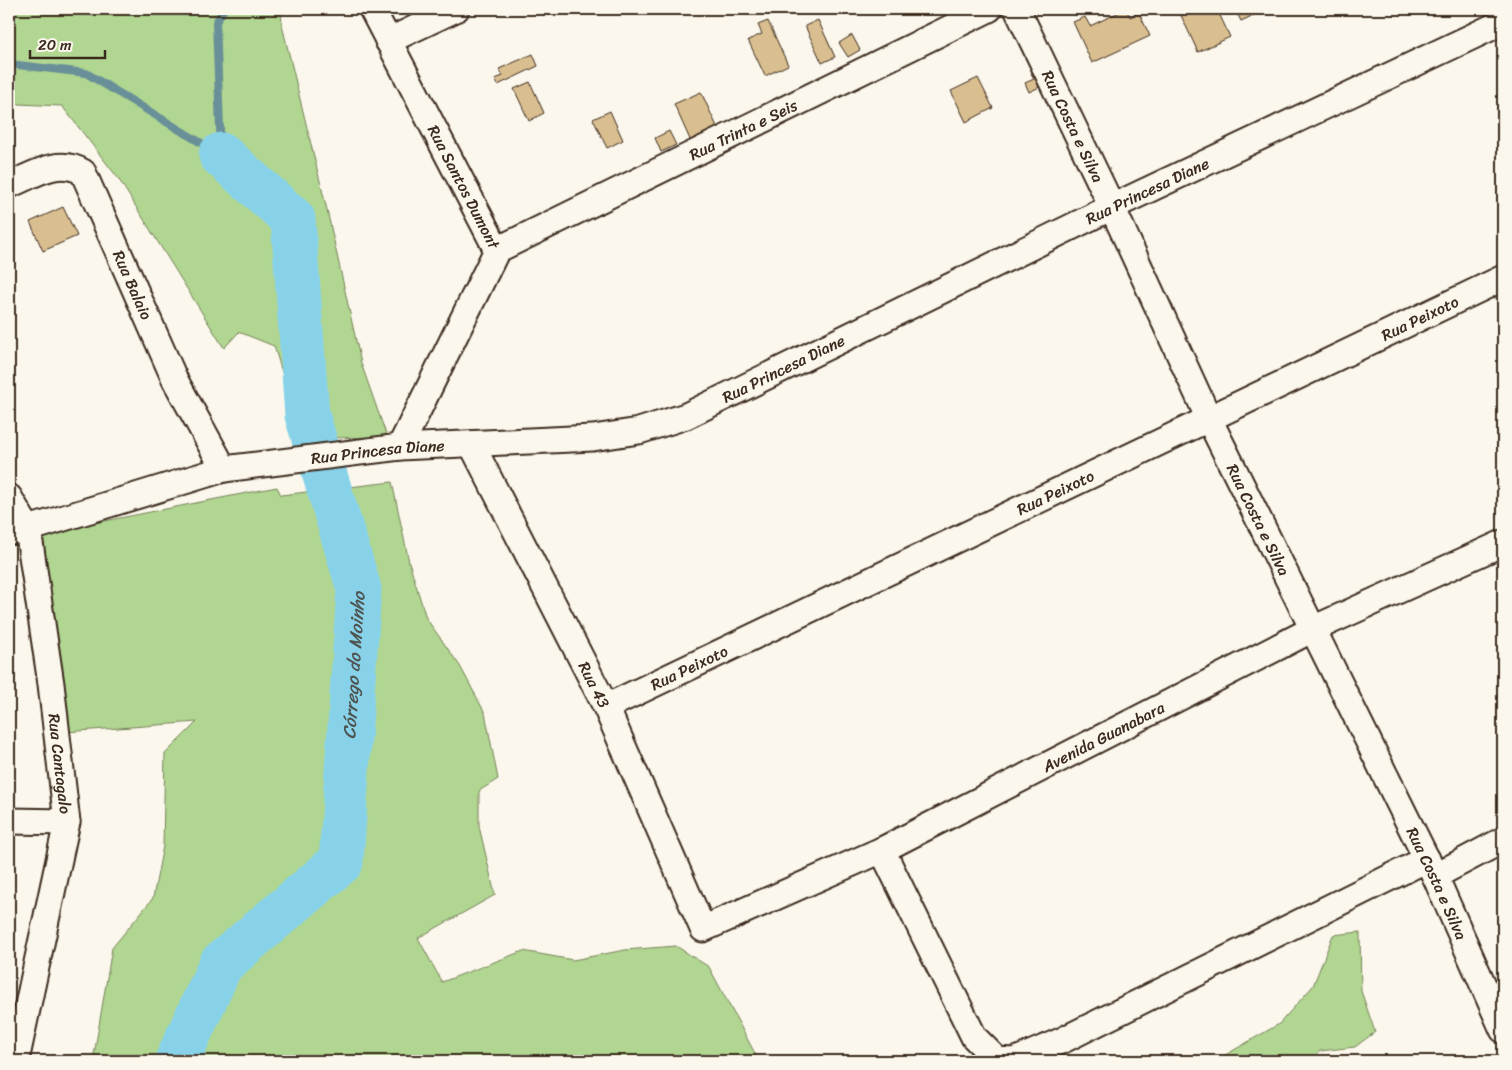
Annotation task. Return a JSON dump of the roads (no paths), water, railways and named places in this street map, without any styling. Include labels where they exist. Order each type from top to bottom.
[{"type":"street","name":"Rua Santos Dumont","points":[[372,9],[497,250],[400,448]]},
{"type":"street","points":[[388,41],[456,9]]},
{"type":"street","name":"Rua Trinta e Seis","points":[[497,250],[989,9]]},
{"type":"street","name":"Rua Costa e Silva","points":[[1017,9],[1112,207],[1209,419],[1431,868],[1503,1030]]},
{"type":"street","name":"Rua Princesa Diane","points":[[18,531],[224,469],[400,448],[593,438],[639,431],[686,416],[1112,207],[1503,22]]},
{"type":"street","name":"Rua Balaio","points":[[9,185],[56,165],[73,167],[83,172],[175,380],[224,469]]},
{"type":"street","name":"Rua Peixoto","points":[[606,707],[1503,278]]},
{"type":"street","name":"Rua 43","points":[[472,445],[606,707],[704,929]]},
{"type":"street","name":"Rua Cantagalo","points":[[9,497],[51,684],[67,822],[16,1061]]},
{"type":"street","name":"Avenida Guanabara","points":[[704,929],[882,850],[1313,629],[1503,543]]},
{"type":"street","points":[[9,821],[67,822]]},
{"type":"street","points":[[882,850],[974,1038],[997,1060],[1014,1061],[1063,1040],[1431,868],[1503,840]]},
{"type":"waterway","points":[[221,155],[216,22],[224,9]]},
{"type":"waterway","points":[[9,64],[86,73],[221,155]]},
{"type":"waterway","name":"Córrego do Moinho","points":[[177,1061],[221,964],[341,862],[359,589],[307,415],[293,219],[221,155]]}]
